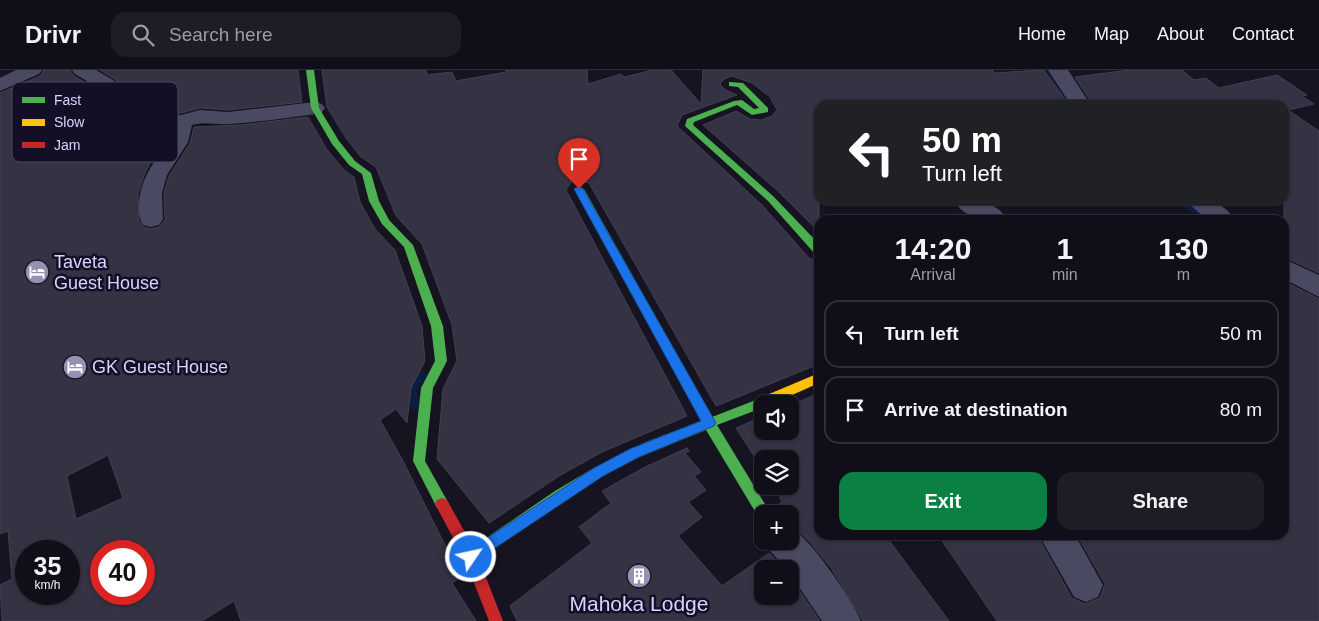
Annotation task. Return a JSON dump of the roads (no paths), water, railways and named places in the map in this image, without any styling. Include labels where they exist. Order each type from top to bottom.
[{"type":"street","points":[[0,84],[32,70]]},
{"type":"street","points":[[82,70],[103,82]]},
{"type":"street","points":[[310,70],[315,108],[335,142],[352,163],[366,173],[385,222],[408,245],[437,326],[441,360],[427,388],[419,461],[471,557],[496,621]]},
{"type":"street","points":[[1058,70],[1078,100]]},
{"type":"street","points":[[732,84],[740,85],[766,110],[763,112],[752,112],[739,102],[734,103],[690,122],[689,126],[771,199],[814,246]]},
{"type":"street","points":[[178,121],[200,116],[228,118],[315,108]]},
{"type":"street","points":[[178,138],[182,121]]},
{"type":"street","points":[[151,219],[151,193],[156,175],[164,162]]},
{"type":"street","points":[[579,189],[693,397],[759,505]]},
{"type":"street","points":[[973,205],[988,215]]},
{"type":"street","points":[[1204,205],[1216,215]]},
{"type":"street","points":[[1289,271],[1319,288]]},
{"type":"street","points":[[471,557],[599,472],[635,453],[790,392],[814,380]]},
{"type":"street","points":[[1059,540],[1086,585]]},
{"type":"street","points":[[791,550],[843,621]]},
{"type":"waterway","points":[[1049,70],[1068,100]]},
{"type":"waterway","points":[[1186,205],[1202,215]]},
{"type":"waterway","points":[[414,406],[412,389],[422,375]]},
{"type":"place","name":"Taveta Guest House","points":[[37,272]]},
{"type":"place","name":"GK Guest House","points":[[75,367]]},
{"type":"place","name":"Mahoka Lodge","points":[[639,576]]}]
